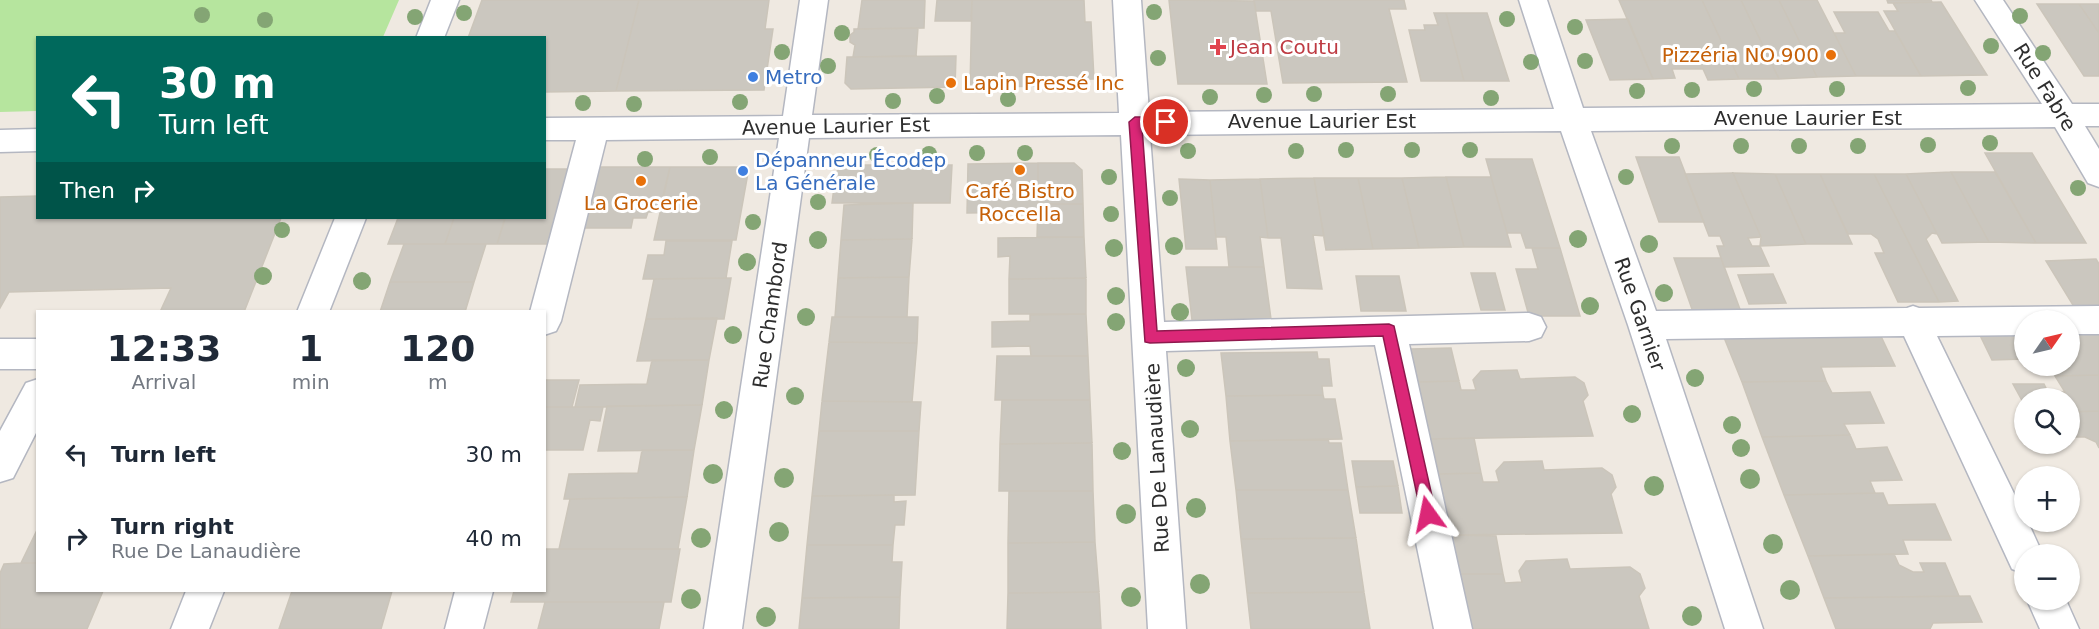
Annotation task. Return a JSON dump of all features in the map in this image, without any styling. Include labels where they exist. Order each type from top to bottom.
[{"type":"street","points":[[431,36],[445,0]]},
{"type":"street","name":"Rue Chambord","points":[[723,629],[814,0]]},
{"type":"street","name":"Rue De Lanaudière","points":[[1127,0],[1167,629]]},
{"type":"street","name":"Rue Garnier","points":[[1533,0],[1572,120],[1645,325],[1744,629]]},
{"type":"street","name":"Rue Fabre","points":[[1989,0],[2036,70],[2099,175]]},
{"type":"street","name":"Avenue Laurier Est","points":[[546,129],[2099,115]]},
{"type":"street","points":[[546,313],[594,129]]},
{"type":"street","points":[[0,141],[36,140]]},
{"type":"street","points":[[314,310],[350,219]]},
{"type":"street","points":[[1912,320],[2019,544]]},
{"type":"street","points":[[1645,325],[1912,320],[2099,320]]},
{"type":"street","points":[[1150,337],[1529,327]]},
{"type":"street","points":[[1389,330],[1453,629]]},
{"type":"street","points":[[0,354],[36,354]]},
{"type":"street","points":[[0,466],[36,398]]},
{"type":"street","points":[[190,629],[205,592]]},
{"type":"street","points":[[464,629],[474,592]]},
{"type":"street","points":[[2051,610],[2060,629]]},
{"type":"green space","points":[[0,0],[399,0],[383,36],[36,36],[36,111],[0,112]]},
{"type":"building","points":[[482,0],[639,0],[616,91],[546,92],[546,36],[469,36]]},
{"type":"building","points":[[639,0],[769,0],[765,29],[773,29],[764,90],[616,91]]},
{"type":"building","points":[[862,0],[925,0],[924,28],[858,29]]},
{"type":"building","points":[[937,0],[972,0],[971,21],[935,21]]},
{"type":"building","points":[[972,0],[1084,0],[1085,22],[1091,22],[1094,79],[1046,80],[1046,86],[970,87]]},
{"type":"building","name":"Jean Coutu","points":[[1169,0],[1254,1],[1267,84],[1178,84]]},
{"type":"building","points":[[1254,0],[1404,0],[1406,9],[1389,9],[1407,82],[1283,83],[1271,11],[1256,11]]},
{"type":"building","points":[[1619,0],[1702,0],[1739,79],[1708,80],[1703,69],[1672,69],[1675,78],[1653,79]]},
{"type":"building","points":[[1702,0],[1741,0],[1779,79],[1739,79]]},
{"type":"building","points":[[1741,0],[1779,0],[1817,77],[1779,79]]},
{"type":"building","points":[[1779,0],[1817,0],[1856,76],[1817,77]]},
{"type":"building","points":[[1887,0],[1931,0],[1932,2],[1888,3]]},
{"type":"building","points":[[1941,2],[1987,75],[1921,76],[1884,11],[1898,11],[1893,3]]},
{"type":"building","points":[[2037,4],[2079,4],[2099,33],[2099,76],[2084,76]]},
{"type":"building","points":[[2079,4],[2099,4],[2099,33]]},
{"type":"building","points":[[1834,12],[1878,12],[1889,31],[1895,31],[1921,76],[1856,76],[1834,33],[1845,33]]},
{"type":"building","points":[[1434,13],[1446,13],[1464,81],[1421,81],[1409,30],[1425,30],[1424,25],[1438,25]]},
{"type":"building","points":[[1446,13],[1487,13],[1509,81],[1464,81]]},
{"type":"building","points":[[1628,19],[1653,79],[1610,80],[1586,20]]},
{"type":"building","points":[[918,28],[916,56],[853,57],[855,45],[850,42],[850,35],[854,29]]},
{"type":"building","points":[[956,56],[955,87],[851,89],[845,83],[847,57]]},
{"type":"building","points":[[1985,153],[2032,153],[2086,243],[2036,243]]},
{"type":"building","points":[[1636,157],[1679,157],[1704,222],[1659,222]]},
{"type":"building","points":[[1486,159],[1532,159],[1560,248],[1526,248],[1521,233],[1507,233]]},
{"type":"building","points":[[1038,163],[1038,212],[967,213],[968,164]]},
{"type":"building","points":[[1038,163],[1074,163],[1082,170],[1083,204],[1038,204]]},
{"type":"building","points":[[845,165],[952,165],[950,203],[832,203],[836,172]]},
{"type":"building","points":[[594,167],[670,167],[659,212],[648,212],[646,218],[633,218],[631,228],[578,228]]},
{"type":"building","points":[[670,167],[743,167],[748,173],[736,240],[654,240]]},
{"type":"building","points":[[546,169],[571,169],[550,244],[497,244],[505,219],[546,219]]},
{"type":"building","points":[[1951,172],[1995,172],[2036,243],[1989,242]]},
{"type":"building","points":[[1951,172],[1989,242],[1942,243],[1906,174]]},
{"type":"building","points":[[1733,173],[1775,174],[1806,244],[1760,246],[1761,237]]},
{"type":"building","points":[[1733,173],[1761,237],[1748,238],[1752,246],[1760,246],[1769,266],[1724,267],[1717,246],[1724,246],[1720,236],[1709,236],[1685,174]]},
{"type":"building","points":[[1775,174],[1820,174],[1852,244],[1806,244]]},
{"type":"building","points":[[1820,174],[1874,174],[1939,302],[1898,302],[1875,253],[1884,253],[1878,239],[1871,234],[1848,234]]},
{"type":"building","points":[[1874,174],[1906,174],[1937,234],[1932,233],[1926,239],[1958,301],[1939,302]]},
{"type":"building","points":[[1446,177],[1464,247],[1419,248],[1402,178]]},
{"type":"building","points":[[1446,177],[1491,177],[1511,247],[1464,247]]},
{"type":"building","points":[[1314,178],[1324,236],[1313,235],[1322,289],[1287,288],[1281,238],[1268,238],[1260,179]]},
{"type":"building","points":[[1314,178],[1358,178],[1373,249],[1326,250]]},
{"type":"building","points":[[1358,178],[1402,178],[1419,248],[1373,249]]},
{"type":"building","points":[[1179,179],[1210,180],[1217,249],[1186,249]]},
{"type":"building","points":[[1260,179],[1268,238],[1260,237],[1264,267],[1229,267],[1226,237],[1216,237],[1210,180]]},
{"type":"building","points":[[36,196],[36,219],[281,219],[245,310],[161,310],[171,288],[9,292],[0,308],[0,197]]},
{"type":"building","points":[[913,203],[912,239],[841,240],[844,205]]},
{"type":"building","points":[[1038,204],[1083,204],[1084,237],[1037,237]]},
{"type":"building","points":[[398,219],[454,219],[445,244],[388,244]]},
{"type":"building","points":[[454,219],[505,219],[497,244],[445,244]]},
{"type":"building","points":[[1084,237],[1086,278],[1009,279],[1010,256],[998,257],[998,238]]},
{"type":"building","points":[[912,239],[909,277],[838,278],[841,240]]},
{"type":"building","points":[[666,241],[732,241],[726,278],[643,279],[648,255],[664,255]]},
{"type":"building","points":[[404,244],[486,244],[474,282],[390,282]]},
{"type":"building","points":[[1532,248],[1560,248],[1580,316],[1529,316],[1516,269],[1538,269]]},
{"type":"building","points":[[1674,258],[1721,258],[1741,312],[1693,312]]},
{"type":"building","points":[[2096,259],[2099,264],[2099,309],[2076,310],[2046,261]]},
{"type":"building","points":[[1186,267],[1264,267],[1271,319],[1192,320]]},
{"type":"building","points":[[1471,273],[1495,273],[1505,310],[1481,310]]},
{"type":"building","points":[[1773,274],[1786,303],[1749,304],[1738,275]]},
{"type":"building","points":[[1356,276],[1399,276],[1406,311],[1361,311]]},
{"type":"building","points":[[909,277],[907,317],[835,317],[838,278]]},
{"type":"building","points":[[731,278],[724,319],[646,319],[654,279]]},
{"type":"building","points":[[1086,278],[1086,314],[1009,314],[1009,279]]},
{"type":"building","points":[[390,282],[474,282],[466,310],[381,310]]},
{"type":"building","points":[[1086,314],[1088,356],[1031,356],[1030,346],[992,347],[992,322],[1030,321],[1030,315]]},
{"type":"building","points":[[832,317],[918,317],[917,343],[829,342]]},
{"type":"building","points":[[717,318],[709,360],[637,361],[646,319]]},
{"type":"building","points":[[1976,327],[2014,327],[2014,359],[1992,360]]},
{"type":"building","points":[[2080,327],[2099,327],[2099,375],[2080,375]]},
{"type":"building","points":[[1721,330],[1879,332],[1895,366],[1821,367],[1826,381],[1742,382]]},
{"type":"building","points":[[829,342],[917,343],[912,402],[822,401]]},
{"type":"building","points":[[1451,348],[1459,381],[1418,382],[1411,349]]},
{"type":"building","points":[[1317,352],[1318,359],[1329,359],[1332,386],[1322,386],[1323,395],[1226,396],[1221,353]]},
{"type":"building","points":[[997,356],[1088,356],[1090,400],[995,400]]},
{"type":"building","points":[[652,360],[709,360],[702,405],[575,407],[580,385],[647,384]]},
{"type":"building","points":[[1517,370],[1520,379],[1575,377],[1584,383],[1588,395],[1583,401],[1593,436],[1431,439],[1418,382],[1459,381],[1461,390],[1476,390],[1473,380],[1481,371]]},
{"type":"building","points":[[2099,375],[2099,411],[2080,412],[2080,388],[2062,388],[2055,376]]},
{"type":"building","points":[[546,380],[579,380],[572,407],[546,407]]},
{"type":"building","points":[[1826,381],[1832,393],[1870,392],[1884,423],[1844,424],[1850,435],[1762,437],[1742,382]]},
{"type":"building","points":[[2013,384],[2044,384],[2046,388],[2015,388]]},
{"type":"building","points":[[1323,395],[1324,399],[1335,399],[1342,439],[1230,441],[1226,396]]},
{"type":"building","points":[[1002,400],[1090,400],[1092,443],[1000,444]]},
{"type":"building","points":[[822,401],[921,402],[919,431],[819,431]]},
{"type":"building","points":[[702,405],[694,450],[598,451],[607,406]]},
{"type":"building","points":[[546,407],[603,407],[600,421],[590,420],[583,450],[546,450]]},
{"type":"building","points":[[2099,411],[2099,448],[2096,442],[2080,437],[2080,412]]},
{"type":"building","points":[[819,431],[919,431],[915,495],[812,496]]},
{"type":"building","points":[[1850,435],[1856,449],[1887,447],[1902,480],[1870,481],[1875,493],[1784,495],[1762,437]]},
{"type":"building","points":[[1474,438],[1481,473],[1439,474],[1431,439]]},
{"type":"building","points":[[1328,439],[1329,443],[1341,443],[1348,490],[1236,490],[1230,441]]},
{"type":"building","points":[[1092,443],[1093,491],[999,491],[1000,444]]},
{"type":"building","points":[[642,450],[694,450],[687,497],[564,499],[569,474],[638,473]]},
{"type":"building","points":[[1352,461],[1393,461],[1398,486],[1356,487]]},
{"type":"building","points":[[1542,461],[1544,470],[1602,468],[1612,475],[1616,487],[1611,494],[1622,533],[1451,535],[1439,474],[1481,473],[1483,482],[1499,482],[1496,471],[1504,462]]},
{"type":"building","points":[[1398,486],[1402,513],[1360,513],[1356,487]]},
{"type":"building","points":[[1236,490],[1348,490],[1356,538],[1241,539]]},
{"type":"building","points":[[1009,491],[1093,491],[1095,542],[1008,543]]},
{"type":"building","points":[[1883,493],[1888,505],[1935,504],[1951,540],[1903,540],[1908,554],[1808,556],[1784,495]]},
{"type":"building","points":[[894,495],[894,502],[906,501],[904,525],[895,525],[893,545],[807,545],[812,496]]},
{"type":"building","points":[[687,497],[678,549],[559,549],[570,499]]},
{"type":"building","points":[[36,532],[36,563],[21,563]]},
{"type":"building","points":[[1451,535],[1496,536],[1503,574],[1460,574]]},
{"type":"building","points":[[1356,538],[1364,592],[1247,593],[1241,539]]},
{"type":"building","points":[[1095,542],[1099,592],[1008,593],[1008,543]]},
{"type":"building","points":[[807,545],[893,545],[892,562],[902,562],[900,597],[802,598]]},
{"type":"building","points":[[546,549],[680,549],[671,602],[511,602],[514,592],[546,592]]},
{"type":"building","points":[[1894,554],[1899,565],[1913,572],[1924,572],[1920,563],[1945,563],[1959,596],[1824,598],[1808,556]]},
{"type":"building","points":[[1567,559],[1570,569],[1630,567],[1640,574],[1645,588],[1639,596],[1649,629],[1471,629],[1460,574],[1503,574],[1505,583],[1522,582],[1519,571],[1526,561]]},
{"type":"building","points":[[36,563],[36,592],[103,592],[87,629],[0,629],[0,573],[4,564]]},
{"type":"building","points":[[292,592],[392,592],[381,629],[279,629]]},
{"type":"building","points":[[1099,592],[1101,629],[1007,629],[1008,593]]},
{"type":"building","points":[[1364,592],[1370,629],[1251,629],[1247,593]]},
{"type":"building","points":[[1970,596],[1982,622],[1933,623],[1930,629],[1836,629],[1824,598]]},
{"type":"building","points":[[900,597],[899,629],[799,629],[802,598]]},
{"type":"building","points":[[545,602],[664,602],[659,629],[538,629]]},
{"type":"place","name":"Jean Coutu","points":[[1218,47]]},
{"type":"place","name":"Pizzéria NO.900","points":[[1831,55]]},
{"type":"place","name":"Metro","points":[[753,77]]},
{"type":"place","name":"Lapin Pressé Inc","points":[[951,83]]},
{"type":"place","name":"Café Bistro Roccella","points":[[1020,170]]},
{"type":"place","name":"Dépanneur Écodep La Générale","points":[[743,171]]},
{"type":"place","name":"La Grocerie","points":[[641,181]]},
{"type":"route","points":[[1166,122],[1135,122],[1150,337],[1389,330],[1428,514]]}]
